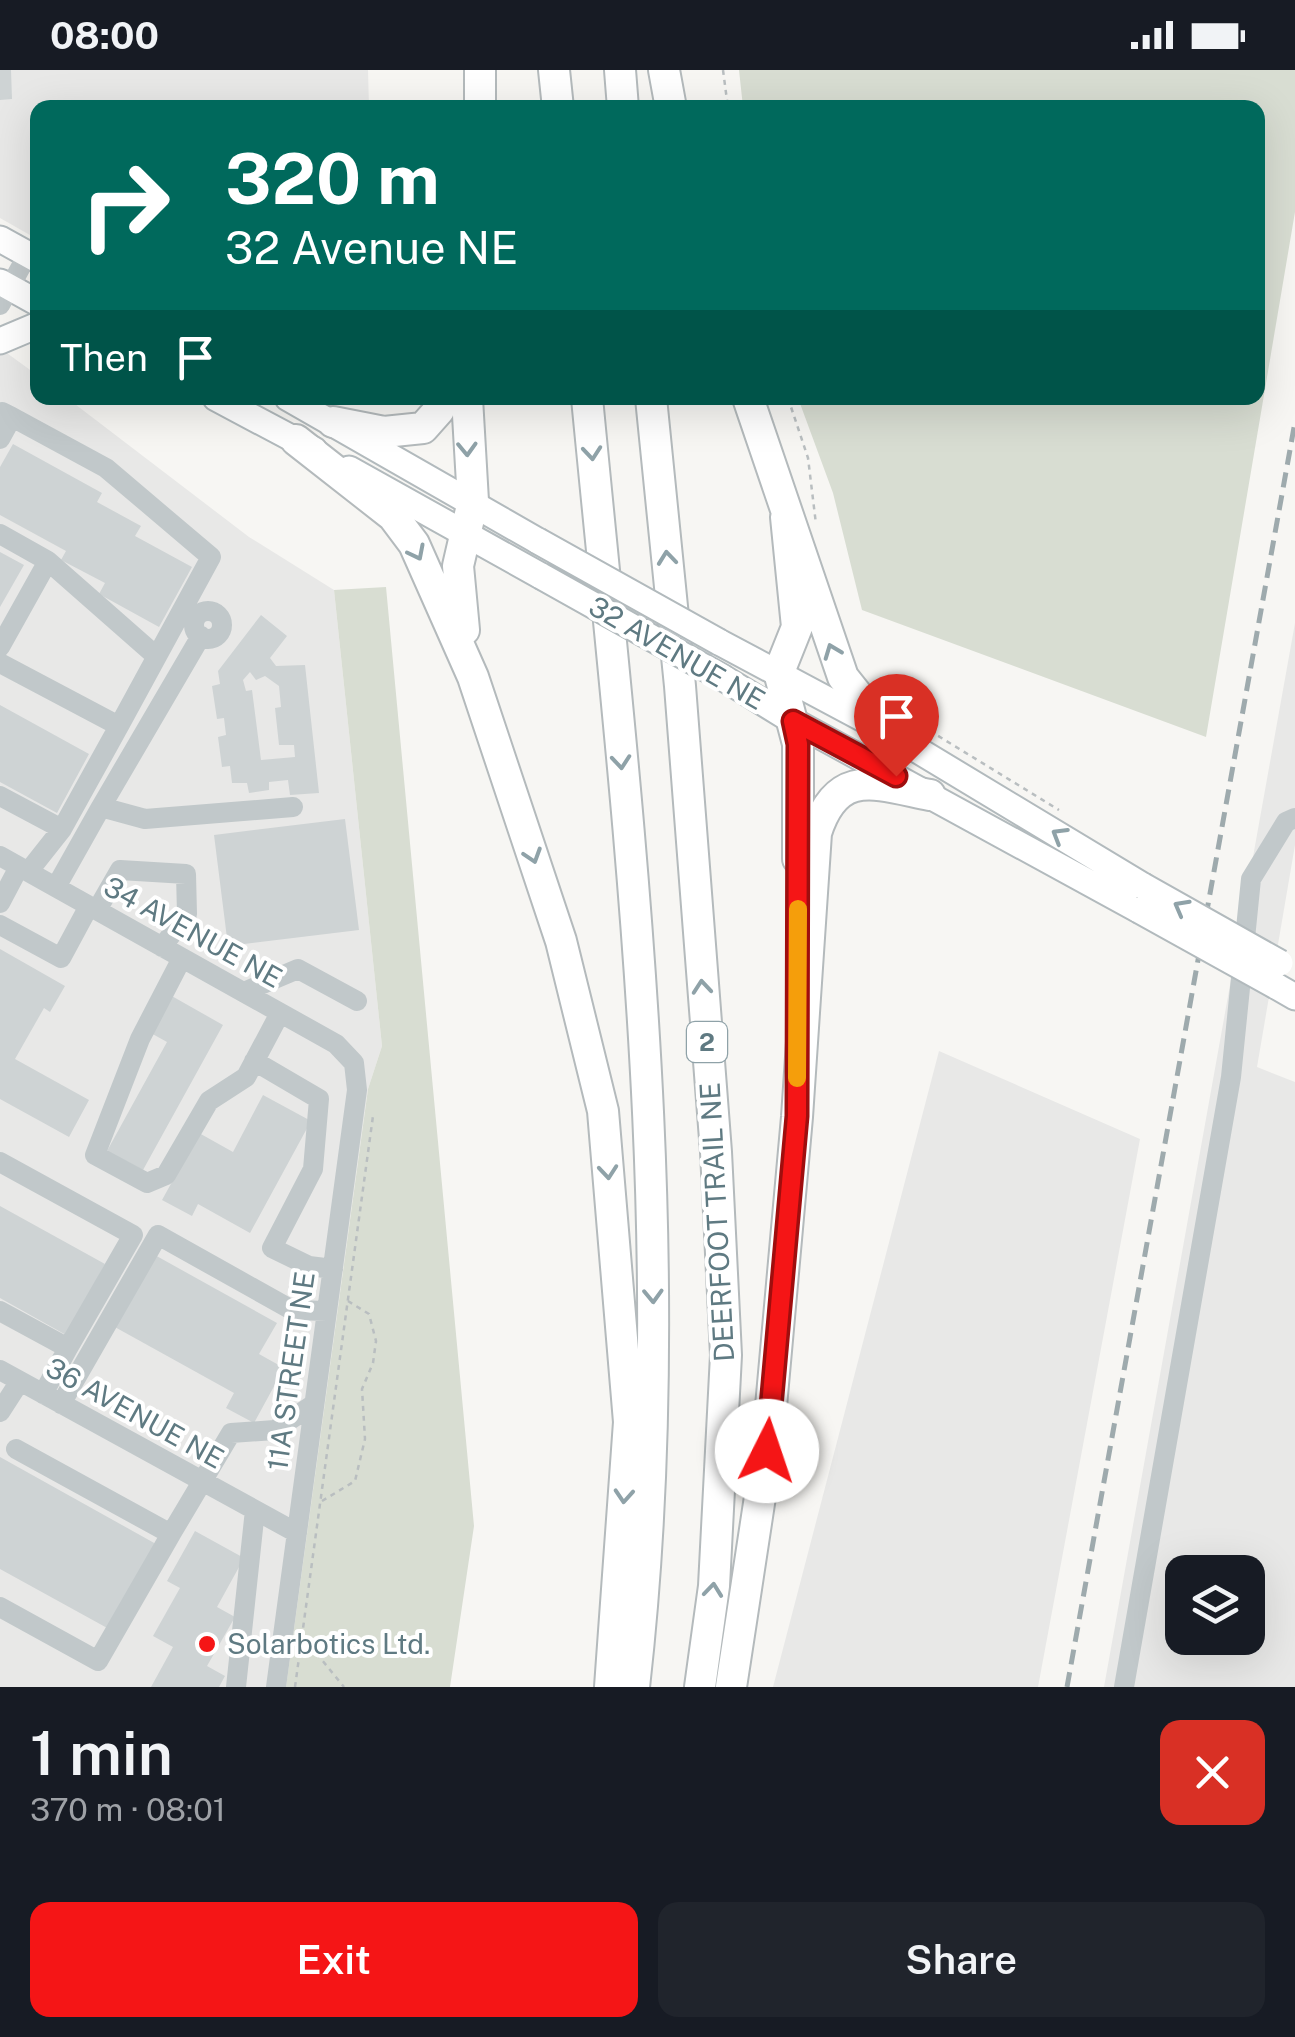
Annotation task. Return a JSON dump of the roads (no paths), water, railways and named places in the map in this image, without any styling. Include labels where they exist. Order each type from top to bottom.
[{"type":"highway","points":[[480,70],[480,100]]},
{"type":"highway","points":[[554,70],[557,100]]},
{"type":"highway","points":[[620,70],[622,100]]},
{"type":"highway","points":[[664,70],[670,100]]},
{"type":"highway","points":[[332,422],[384,432],[423,428],[440,405]]},
{"type":"highway","points":[[467,405],[473,500],[458,592],[473,678]]},
{"type":"highway","points":[[588,405],[648,1102],[656,1368],[648,1561],[634,1687]]},
{"type":"highway","name":"DEERFOOT TRAIL NE","points":[[652,405],[680,686],[716,1152],[726,1356],[714,1586],[700,1687]]},
{"type":"highway","points":[[750,405],[843,677],[886,731]]},
{"type":"highway","points":[[296,440],[392,516],[414,544],[473,678],[561,941],[603,1111],[629,1422],[610,1687]]},
{"type":"highway","points":[[786,517],[797,627],[779,672],[798,744],[797,1116]]},
{"type":"highway","points":[[731,1687],[767,1451],[797,1116],[816,833],[831,798],[859,784],[930,795]]},
{"type":"main road","points":[[0,239],[30,255]]},
{"type":"main road","points":[[4,291],[30,299]]},
{"type":"main road","points":[[0,341],[30,328]]},
{"type":"main road","name":"32 AVENUE NE","points":[[229,405],[725,679],[793,721],[930,795],[1141,898],[1286,979]]},
{"type":"main road","name":"32 AVENUE NE","points":[[301,405],[719,642],[886,731],[1141,898]]},
{"type":"street","points":[[4,291],[30,261]]},
{"type":"street","points":[[0,440],[6,414],[106,468],[210,557],[62,829],[16,865],[0,903]]},
{"type":"street","points":[[0,534],[48,561],[156,656]]},
{"type":"street","points":[[0,647],[48,561]]},
{"type":"street","points":[[56,887],[201,636]]},
{"type":"street","points":[[0,663],[119,726]]},
{"type":"street","points":[[0,796],[62,829]]},
{"type":"street","points":[[102,806],[145,819],[293,807]]},
{"type":"street","points":[[1124,1687],[1231,1076],[1251,879],[1286,822],[1295,818]]},
{"type":"street","name":"34 AVENUE NE","points":[[16,865],[336,1044],[354,1063]]},
{"type":"street","points":[[0,925],[60,958],[120,870],[186,874],[187,914],[162,946]]},
{"type":"street","points":[[182,958],[140,1039],[96,1155],[147,1182],[166,1175],[209,1101],[246,1077],[280,1012]]},
{"type":"street","points":[[244,992],[298,968],[357,1001]]},
{"type":"street","points":[[254,1061],[319,1099],[313,1169],[272,1248],[309,1266],[333,1269]]},
{"type":"street","name":"11A STREET NE","points":[[276,1687],[358,1090],[354,1063]]},
{"type":"street","points":[[0,1162],[133,1235],[68,1348],[52,1399]]},
{"type":"street","points":[[52,1399],[158,1235],[292,1310],[327,1311]]},
{"type":"street","points":[[0,1311],[68,1348]]},
{"type":"street","name":"36 AVENUE NE","points":[[0,1370],[296,1533]]},
{"type":"street","points":[[0,1412],[20,1381]]},
{"type":"street","points":[[0,1607],[98,1661],[232,1433],[275,1430],[314,1404]]},
{"type":"street","points":[[16,1448],[171,1534]]},
{"type":"street","points":[[236,1687],[255,1510]]},
{"type":"railway","points":[[1067,1687],[1295,422]]},
{"type":"place","name":"Solarbotics Ltd.","points":[[207,1644]]}]
